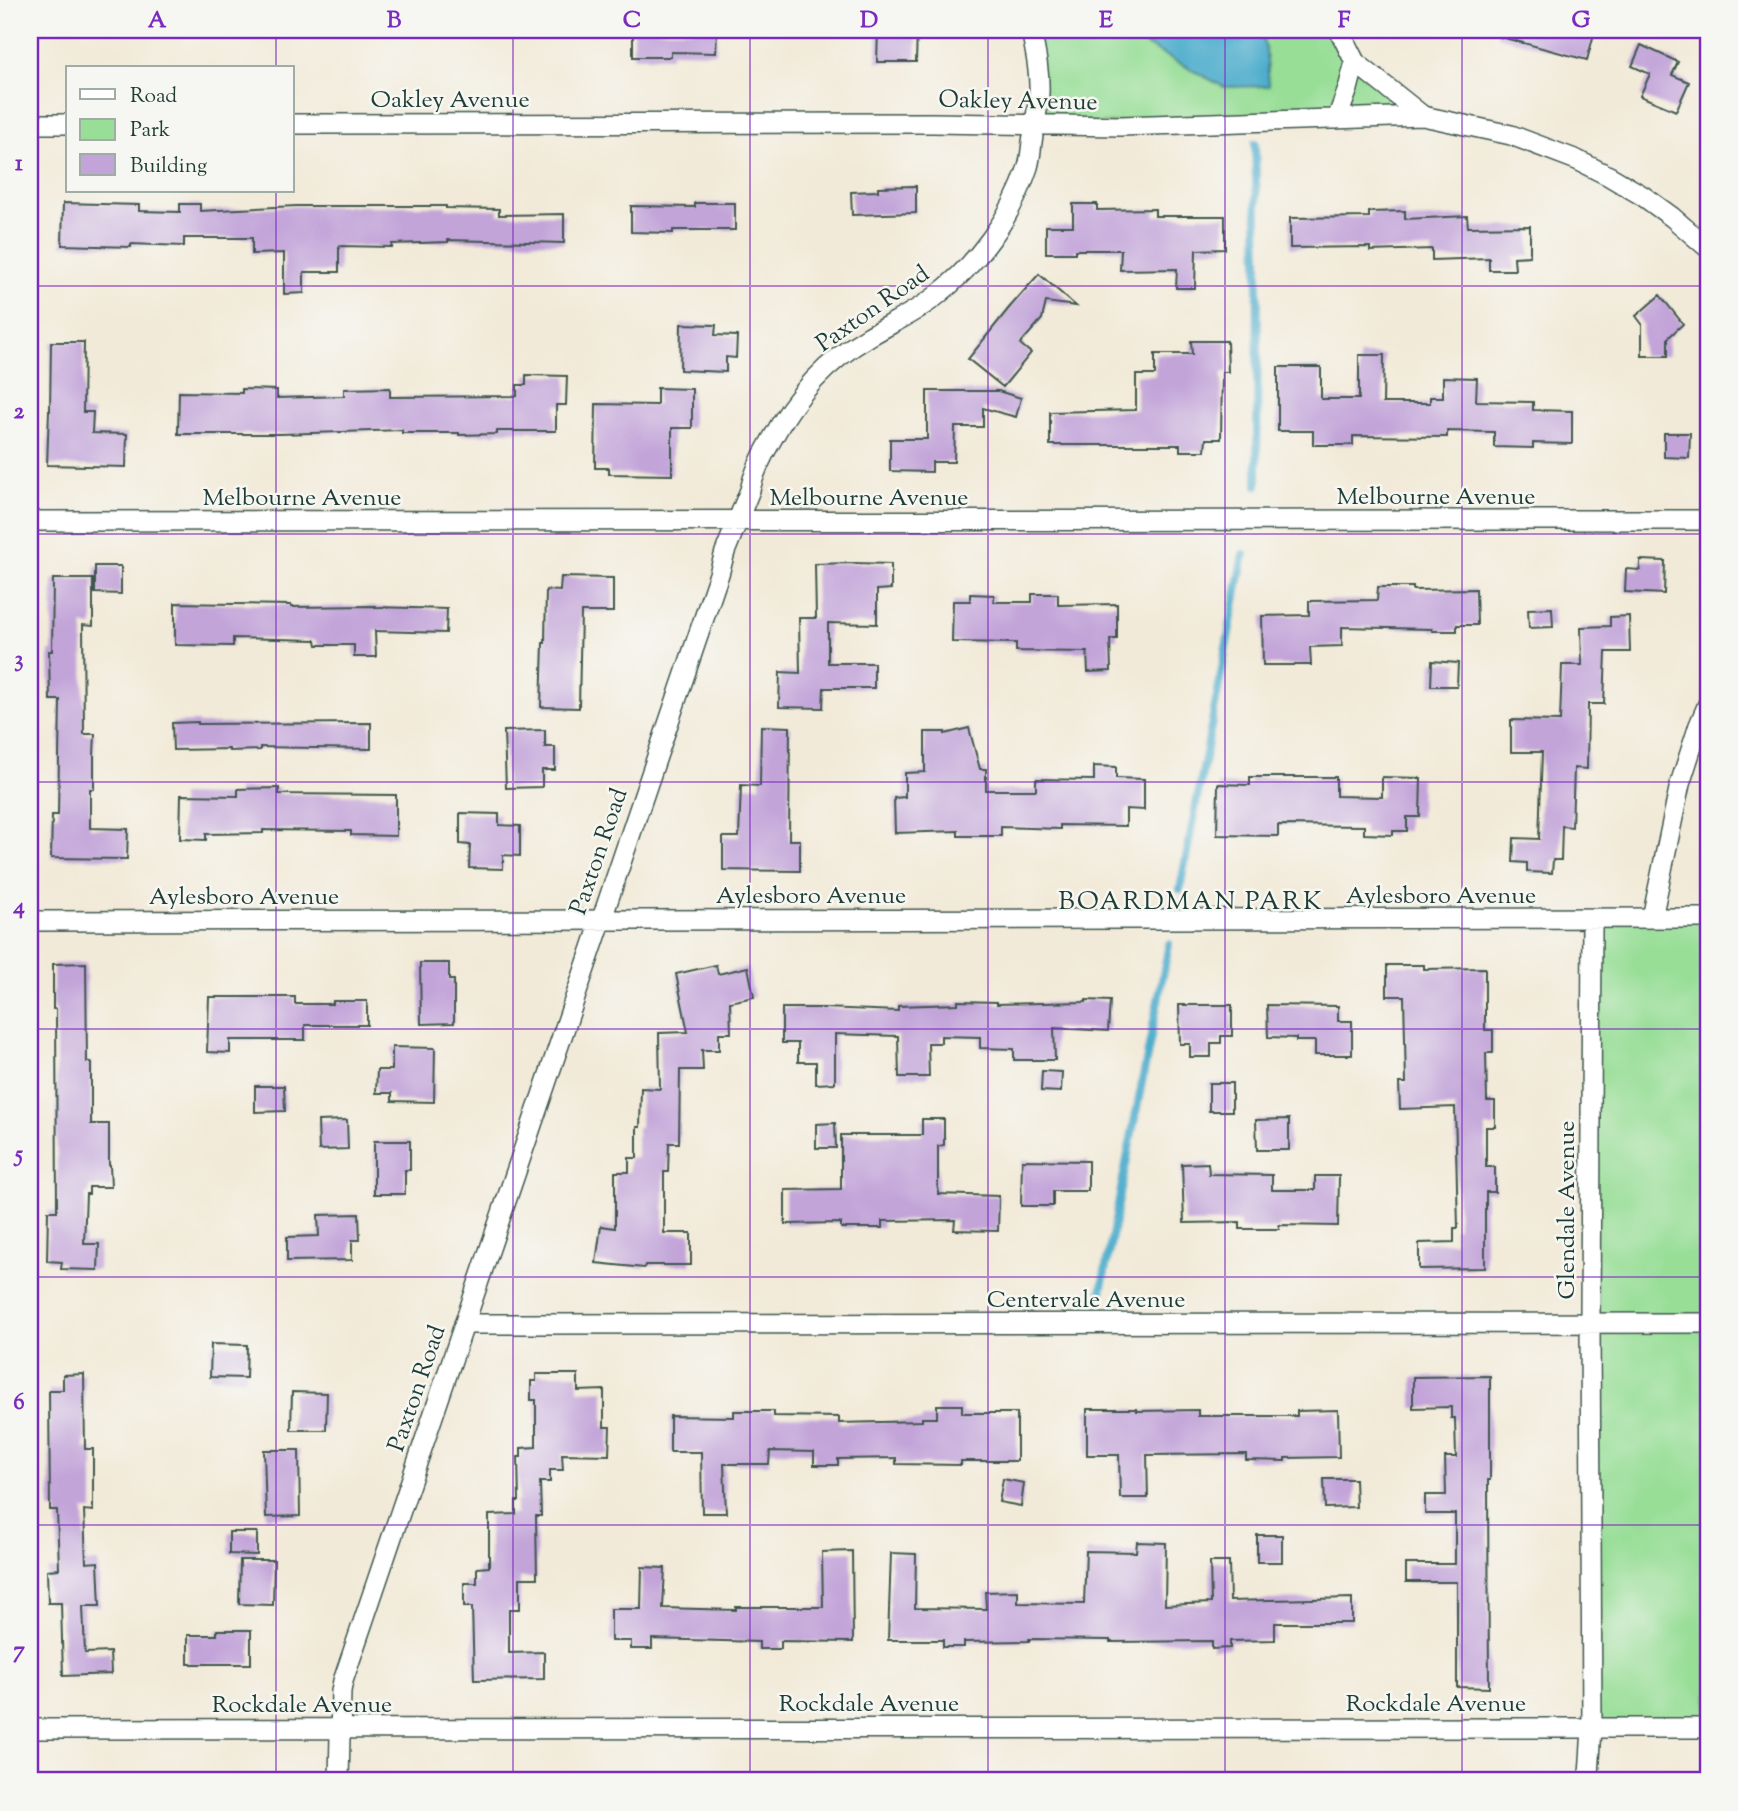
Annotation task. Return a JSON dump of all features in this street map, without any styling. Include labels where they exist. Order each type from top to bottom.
[{"type":"street","name":"Paxton Road","points":[[339,1781],[343,1681],[725,552],[762,457],[786,414],[805,389],[847,350],[909,316],[937,296],[966,269],[989,242],[1010,209],[1028,166],[1039,93],[1036,52],[1031,30]]},
{"type":"street","points":[[1339,30],[1355,62],[1423,116]]},
{"type":"street","points":[[1337,119],[1355,62]]},
{"type":"street","name":"Oakley Avenue","points":[[294,124],[933,123],[1121,126],[1423,116],[1511,135],[1577,160],[1643,197],[1672,217],[1708,248]]},
{"type":"street","points":[[30,124],[66,124]]},
{"type":"street","name":"Melbourne Avenue","points":[[30,521],[1708,520]]},
{"type":"street","points":[[1652,918],[1680,785],[1708,704]]},
{"type":"street","points":[[1592,919],[1708,918]]},
{"type":"street","name":"Aylesboro Avenue","points":[[30,921],[1592,919]]},
{"type":"street","name":"Glendale Avenue","points":[[1587,1781],[1592,1729],[1592,919]]},
{"type":"street","name":"Centervale Avenue","points":[[464,1324],[1708,1323]]},
{"type":"street","name":"Rockdale Avenue","points":[[30,1729],[1708,1728]]},
{"type":"green space","points":[[1031,30],[1128,30],[1131,37],[1224,87],[1269,85],[1266,50],[1260,30],[1339,30],[1355,63],[1423,116],[1035,125]]},
{"type":"green space","points":[[1708,918],[1708,1728],[1592,1729],[1592,919]]},
{"type":"water","points":[[1128,30],[1260,30],[1266,50],[1269,86],[1224,87],[1131,37]]},
{"type":"building","points":[[633,30],[717,30],[716,53],[671,52],[671,57],[633,57]]},
{"type":"building","points":[[878,30],[917,30],[916,62],[877,62]]},
{"type":"building","points":[[1498,30],[1595,30],[1587,60],[1497,36]]},
{"type":"building","points":[[1641,45],[1678,62],[1672,75],[1689,82],[1676,111],[1640,96],[1650,74],[1632,66]]},
{"type":"building","points":[[916,186],[916,213],[852,215],[851,192],[878,191],[878,187]]},
{"type":"building","points":[[63,203],[139,205],[139,211],[180,212],[180,204],[200,204],[200,211],[296,206],[446,206],[499,209],[499,215],[564,214],[564,243],[448,240],[392,244],[392,247],[339,246],[339,272],[304,272],[304,293],[284,294],[284,253],[252,254],[252,238],[184,238],[184,246],[62,245]]},
{"type":"building","points":[[695,203],[735,203],[735,230],[631,232],[631,206],[695,207]]},
{"type":"building","points":[[1073,204],[1097,204],[1097,210],[1155,209],[1155,216],[1225,216],[1225,249],[1196,250],[1195,288],[1176,288],[1177,269],[1120,270],[1121,250],[1046,253],[1046,226],[1073,226]]},
{"type":"building","points":[[1405,211],[1405,219],[1467,216],[1468,227],[1530,226],[1530,256],[1514,257],[1515,270],[1489,270],[1489,258],[1432,260],[1432,249],[1370,251],[1370,247],[1290,248],[1290,218],[1369,217],[1369,212]]},
{"type":"building","points":[[1039,274],[1076,306],[1046,302],[1042,319],[1020,344],[1031,353],[1003,387],[968,359]]},
{"type":"building","points":[[1660,295],[1683,324],[1668,338],[1668,356],[1642,356],[1642,324],[1636,316]]},
{"type":"building","points":[[681,324],[716,325],[715,335],[737,336],[736,358],[726,357],[726,372],[680,370]]},
{"type":"building","points":[[1191,341],[1227,341],[1228,372],[1222,372],[1221,439],[1206,439],[1205,451],[1180,451],[1180,445],[1050,445],[1050,412],[1136,410],[1136,375],[1155,375],[1155,354],[1192,354]]},
{"type":"building","points":[[51,342],[84,342],[83,412],[93,412],[92,433],[127,434],[126,467],[47,465]]},
{"type":"building","points":[[1359,355],[1384,355],[1383,403],[1430,403],[1430,397],[1443,397],[1443,377],[1477,378],[1476,401],[1533,402],[1533,410],[1572,411],[1572,444],[1533,443],[1533,448],[1494,447],[1494,432],[1447,431],[1447,437],[1353,436],[1353,445],[1313,445],[1313,431],[1278,431],[1278,367],[1321,367],[1321,399],[1359,399]]},
{"type":"building","points":[[526,375],[567,376],[566,405],[556,405],[556,431],[497,431],[497,434],[459,435],[402,433],[402,430],[178,434],[179,392],[242,393],[242,389],[277,390],[277,398],[344,396],[344,389],[390,388],[390,397],[517,396],[517,385],[526,385]]},
{"type":"building","points":[[657,388],[692,389],[692,428],[672,428],[672,475],[609,474],[609,468],[595,468],[596,404],[657,405]]},
{"type":"building","points":[[927,391],[998,391],[1021,398],[1016,417],[983,408],[983,427],[955,427],[954,462],[932,462],[932,472],[890,471],[890,439],[927,439]]},
{"type":"building","points":[[1664,433],[1690,433],[1689,458],[1664,457]]},
{"type":"building","points":[[1640,560],[1665,561],[1664,594],[1625,592],[1626,569],[1640,570]]},
{"type":"building","points":[[815,564],[891,564],[891,589],[877,590],[877,624],[828,623],[828,663],[874,663],[874,688],[824,688],[823,708],[779,707],[780,672],[800,673],[799,618],[816,618]]},
{"type":"building","points":[[95,566],[121,566],[121,594],[95,593]]},
{"type":"building","points":[[561,577],[613,578],[613,612],[581,612],[579,708],[541,707],[546,590],[560,591]]},
{"type":"building","points":[[53,579],[93,579],[93,626],[83,625],[84,734],[95,734],[90,828],[128,829],[127,859],[51,858],[52,815],[58,815],[60,700],[50,700],[49,651],[52,651]]},
{"type":"building","points":[[1378,587],[1413,587],[1413,590],[1476,589],[1477,625],[1457,625],[1457,631],[1342,627],[1342,646],[1310,647],[1311,665],[1263,665],[1262,616],[1309,615],[1309,601],[1377,600]]},
{"type":"building","points":[[970,594],[994,595],[994,602],[1032,602],[1032,594],[1058,594],[1058,605],[1117,604],[1117,639],[1110,639],[1111,671],[1088,672],[1087,652],[1016,651],[1016,643],[952,642],[953,601],[970,601]]},
{"type":"building","points":[[175,603],[447,609],[446,633],[375,631],[376,657],[354,657],[354,645],[317,645],[316,640],[233,638],[233,646],[175,645]]},
{"type":"building","points":[[1552,608],[1553,627],[1529,628],[1528,609]]},
{"type":"building","points":[[1629,616],[1630,652],[1606,652],[1604,704],[1588,704],[1587,769],[1574,768],[1572,827],[1562,826],[1561,860],[1553,860],[1552,873],[1527,872],[1527,863],[1513,862],[1514,838],[1539,839],[1542,752],[1511,752],[1511,720],[1560,721],[1562,665],[1582,665],[1581,627],[1610,626],[1610,617]]},
{"type":"building","points":[[1432,661],[1458,663],[1457,686],[1431,686]]},
{"type":"building","points":[[172,723],[371,723],[371,749],[260,747],[260,750],[173,750]]},
{"type":"building","points":[[761,726],[790,727],[789,840],[800,840],[800,871],[723,870],[723,837],[739,837],[741,785],[760,786]]},
{"type":"building","points":[[969,728],[980,769],[986,769],[986,790],[1036,790],[1036,779],[1094,780],[1094,766],[1116,767],[1116,778],[1144,779],[1144,810],[1126,809],[1126,826],[1060,825],[1060,829],[1001,827],[1001,836],[958,836],[958,831],[895,833],[894,798],[905,797],[905,773],[925,772],[925,732],[945,734]]},
{"type":"building","points":[[545,730],[545,747],[555,747],[555,770],[542,770],[542,787],[506,788],[504,731]]},
{"type":"building","points":[[1250,777],[1336,777],[1336,796],[1382,797],[1382,777],[1421,778],[1420,817],[1407,817],[1407,831],[1393,831],[1393,835],[1364,834],[1364,826],[1278,825],[1278,836],[1217,835],[1218,784],[1250,785]]},
{"type":"building","points":[[279,788],[279,794],[396,795],[396,836],[351,835],[351,831],[263,830],[263,833],[206,834],[206,840],[180,839],[181,795],[238,796],[238,789]]},
{"type":"building","points":[[460,813],[499,814],[499,825],[520,826],[520,856],[503,855],[503,869],[469,868],[470,845],[460,844]]},
{"type":"building","points":[[86,963],[91,1124],[109,1124],[111,1187],[89,1187],[89,1194],[86,1194],[84,1244],[99,1244],[98,1270],[61,1269],[62,1262],[47,1261],[48,1211],[57,1211],[56,1009],[53,1009],[53,964]]},
{"type":"building","points":[[420,963],[449,963],[449,980],[454,980],[454,1023],[421,1024]]},
{"type":"building","points":[[716,965],[718,974],[748,967],[754,997],[730,1002],[731,1033],[719,1033],[719,1050],[702,1050],[703,1070],[680,1070],[679,1143],[669,1143],[668,1172],[664,1172],[664,1233],[691,1233],[691,1265],[645,1265],[644,1268],[596,1263],[601,1226],[615,1228],[615,1172],[629,1172],[629,1158],[637,1158],[641,1088],[660,1089],[659,1033],[688,1032],[676,974]]},
{"type":"building","points":[[1387,965],[1424,965],[1424,969],[1485,968],[1485,1030],[1493,1030],[1493,1053],[1486,1053],[1487,1101],[1495,1101],[1495,1127],[1486,1127],[1486,1167],[1495,1167],[1495,1192],[1486,1192],[1485,1268],[1419,1269],[1419,1243],[1454,1242],[1454,1228],[1458,1228],[1455,1107],[1400,1109],[1399,1083],[1406,1083],[1404,996],[1387,996]]},
{"type":"building","points":[[209,997],[295,997],[295,1004],[367,1001],[367,1025],[305,1025],[305,1040],[230,1040],[230,1053],[207,1052]]},
{"type":"building","points":[[958,1001],[997,1004],[1110,1001],[1108,1031],[1054,1028],[1055,1060],[1014,1060],[1014,1049],[980,1048],[980,1037],[941,1036],[941,1043],[928,1043],[929,1077],[899,1077],[898,1036],[835,1034],[835,1083],[816,1084],[816,1062],[798,1062],[798,1043],[782,1043],[782,1008],[898,1011],[898,1006],[958,1004]]},
{"type":"building","points":[[1179,1005],[1232,1005],[1232,1036],[1221,1036],[1221,1043],[1211,1043],[1211,1057],[1190,1057],[1190,1044],[1180,1044]]},
{"type":"building","points":[[1267,1005],[1338,1006],[1338,1021],[1352,1021],[1352,1055],[1315,1055],[1315,1041],[1268,1037]]},
{"type":"building","points":[[392,1047],[435,1048],[434,1102],[392,1101],[392,1093],[376,1093],[377,1070],[392,1070]]},
{"type":"building","points":[[1042,1071],[1062,1072],[1061,1092],[1041,1091]]},
{"type":"building","points":[[1209,1083],[1232,1083],[1232,1111],[1209,1111]]},
{"type":"building","points":[[255,1086],[284,1086],[285,1111],[255,1112]]},
{"type":"building","points":[[922,1119],[944,1119],[944,1145],[938,1146],[938,1194],[999,1196],[998,1231],[954,1230],[955,1220],[882,1221],[882,1228],[841,1228],[841,1223],[785,1224],[785,1190],[841,1189],[841,1135],[922,1135]]},
{"type":"building","points":[[1289,1119],[1289,1150],[1257,1150],[1256,1120]]},
{"type":"building","points":[[347,1120],[348,1149],[319,1150],[318,1121]]},
{"type":"building","points":[[835,1123],[836,1148],[816,1148],[816,1124]]},
{"type":"building","points":[[374,1141],[410,1141],[410,1170],[405,1170],[405,1194],[374,1194]]},
{"type":"building","points":[[1022,1160],[1088,1161],[1088,1191],[1053,1191],[1053,1206],[1021,1206]]},
{"type":"building","points":[[1208,1163],[1209,1174],[1272,1175],[1272,1190],[1315,1190],[1315,1176],[1339,1176],[1338,1226],[1279,1225],[1279,1229],[1240,1229],[1240,1222],[1184,1223],[1182,1164]]},
{"type":"building","points":[[359,1214],[360,1240],[352,1240],[352,1260],[287,1261],[287,1237],[319,1236],[318,1215]]},
{"type":"building","points":[[211,1344],[247,1345],[246,1378],[210,1377]]},
{"type":"building","points":[[84,1374],[85,1449],[93,1449],[93,1511],[84,1510],[86,1563],[98,1562],[100,1606],[83,1606],[85,1653],[110,1652],[111,1674],[63,1676],[61,1603],[48,1603],[47,1570],[59,1569],[57,1510],[50,1510],[49,1390],[63,1390],[63,1375]]},
{"type":"building","points":[[536,1374],[578,1374],[578,1391],[604,1390],[604,1427],[610,1427],[609,1455],[562,1454],[563,1470],[550,1470],[550,1482],[540,1482],[541,1516],[536,1516],[537,1578],[520,1578],[520,1609],[509,1609],[509,1653],[544,1652],[544,1679],[474,1680],[472,1607],[464,1607],[464,1583],[477,1583],[477,1568],[489,1567],[489,1515],[516,1514],[516,1501],[519,1501],[518,1457],[521,1457],[521,1448],[536,1447],[536,1400],[531,1400],[531,1381],[536,1381]]},
{"type":"building","points":[[1490,1376],[1489,1688],[1457,1687],[1457,1582],[1406,1582],[1406,1564],[1455,1564],[1455,1514],[1425,1514],[1425,1495],[1446,1495],[1445,1457],[1456,1457],[1455,1418],[1451,1418],[1451,1407],[1413,1408],[1413,1377]]},
{"type":"building","points":[[292,1392],[327,1393],[326,1430],[291,1430]]},
{"type":"building","points":[[937,1405],[962,1405],[962,1413],[1017,1413],[1017,1461],[961,1461],[961,1465],[896,1464],[896,1458],[838,1459],[838,1465],[814,1465],[814,1452],[770,1451],[769,1464],[724,1464],[726,1513],[702,1513],[701,1452],[670,1452],[670,1416],[734,1417],[734,1411],[774,1411],[774,1416],[839,1417],[839,1423],[922,1421],[922,1418],[937,1418]]},
{"type":"building","points":[[1087,1409],[1198,1410],[1198,1416],[1297,1416],[1297,1411],[1338,1410],[1339,1457],[1285,1458],[1285,1461],[1246,1460],[1246,1454],[1147,1455],[1148,1498],[1120,1498],[1119,1455],[1087,1455]]},
{"type":"building","points":[[264,1450],[299,1450],[300,1516],[266,1517]]},
{"type":"building","points":[[1003,1479],[1024,1483],[1021,1506],[999,1502]]},
{"type":"building","points":[[1324,1479],[1355,1479],[1356,1507],[1325,1508]]},
{"type":"building","points":[[229,1532],[257,1532],[257,1555],[229,1554]]},
{"type":"building","points":[[1257,1535],[1282,1535],[1282,1562],[1257,1562]]},
{"type":"building","points":[[1137,1542],[1166,1543],[1165,1605],[1211,1603],[1210,1562],[1229,1562],[1230,1601],[1352,1598],[1352,1623],[1275,1623],[1275,1640],[1230,1641],[1230,1648],[1212,1649],[1212,1641],[1110,1642],[1029,1639],[964,1642],[964,1647],[943,1647],[943,1640],[888,1640],[891,1553],[916,1554],[915,1608],[986,1609],[985,1592],[1018,1591],[1018,1603],[1084,1604],[1086,1551],[1136,1552]]},
{"type":"building","points":[[852,1551],[853,1642],[781,1641],[781,1649],[759,1649],[759,1642],[652,1639],[652,1649],[631,1649],[631,1641],[611,1641],[611,1609],[641,1609],[642,1567],[665,1568],[663,1608],[736,1610],[736,1607],[823,1607],[822,1552]]},
{"type":"building","points":[[240,1560],[274,1560],[273,1605],[239,1604]]},
{"type":"building","points":[[217,1630],[251,1630],[251,1664],[188,1664],[188,1635],[217,1635]]},
{"type":"waterway","points":[[1255,143],[1258,262],[1257,485]]},
{"type":"waterway","points":[[1180,889],[1244,554]]},
{"type":"waterway","points":[[1100,1297],[1169,944]]},
{"type":"district","name":"BOARDMAN PARK","points":[[1191,900]]}]
